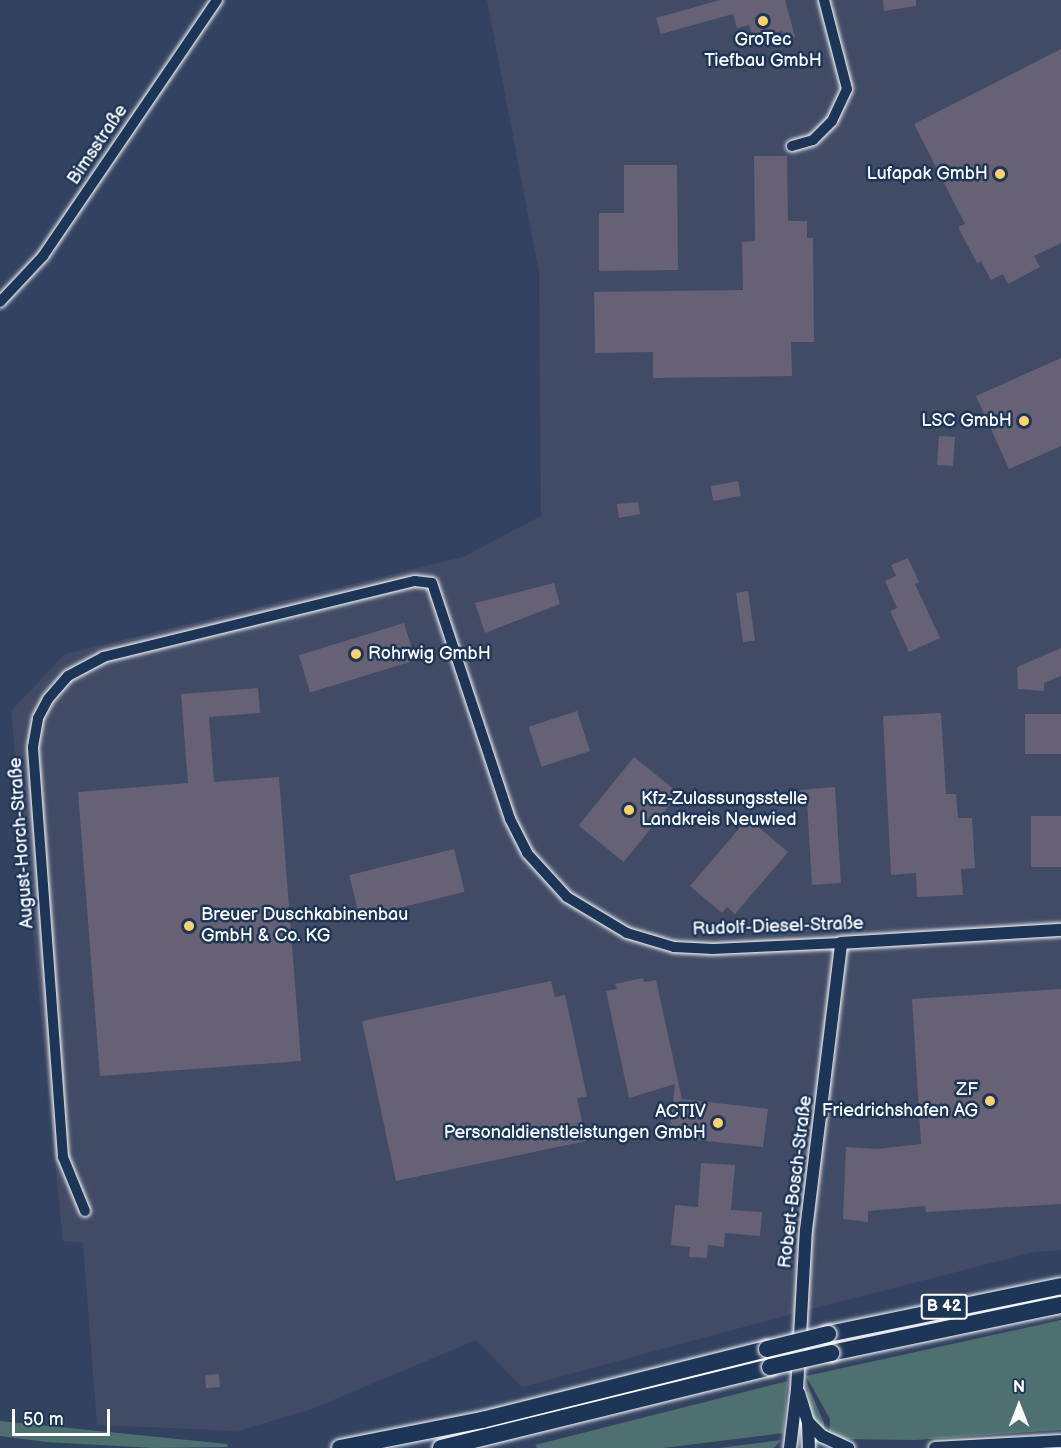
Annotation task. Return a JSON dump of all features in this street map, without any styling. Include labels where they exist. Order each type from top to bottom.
[{"type":"highway","name":"B 42","points":[[340,1448],[482,1420],[828,1334],[1061,1286]]},
{"type":"highway","name":"B 42","points":[[441,1448],[770,1367],[1061,1305]]},
{"type":"street","name":"Bimsstraße","points":[[0,302],[43,256],[216,0]]},
{"type":"street","points":[[792,146],[813,140],[832,121],[847,89],[824,0]]},
{"type":"street","name":"August-Horch-Straße","points":[[85,1211],[63,1157],[40,879],[33,747],[38,718],[48,699],[68,676],[103,657],[415,581],[432,583]]},
{"type":"street","name":"Rudolf-Diesel-Straße","points":[[432,583],[510,819],[527,853],[567,897],[627,933],[674,946],[713,949],[841,944],[1061,930]]},
{"type":"street","name":"Robert-Bosch-Straße","points":[[790,1448],[798,1389],[806,1230],[841,944]]},
{"type":"street","name":"Robert-Bosch-Straße","points":[[798,1389],[808,1422],[809,1448]]},
{"type":"street","points":[[808,1422],[822,1436],[848,1448]]},
{"type":"street","points":[[935,1448],[1061,1440]]},
{"type":"shaded area","points":[[487,0],[1061,0],[1061,1250],[1035,1252],[795,1313],[522,1387],[476,1340],[312,1409],[238,1431],[97,1425],[83,1243],[63,1241],[11,711],[65,654],[463,557],[541,516],[539,272]]},
{"type":"green space","points":[[1061,1320],[1061,1430],[915,1440],[839,1439],[829,1434],[830,1419],[806,1376]]},
{"type":"green space","points":[[788,1381],[783,1433],[663,1448],[537,1448],[535,1445]]},
{"type":"green space","points":[[806,1381],[824,1423],[824,1430],[812,1417]]},
{"type":"green space","points":[[0,1421],[227,1444],[228,1447],[154,1448],[46,1442],[0,1436]]},
{"type":"green space","points":[[781,1440],[774,1448],[718,1448]]},
{"type":"building","name":"GroTec Tiefbau GmbH","points":[[720,0],[785,0],[795,37],[785,40],[782,31],[754,39],[749,25],[737,28],[733,14],[661,34],[656,18]]},
{"type":"building","points":[[883,0],[916,0],[916,6],[884,11]]},
{"type":"building","name":"Lufapak GmbH","points":[[1061,49],[1061,243],[1034,256],[1040,267],[1008,284],[1003,274],[991,280],[981,261],[977,263],[958,227],[965,224],[914,124]]},
{"type":"building","points":[[754,156],[787,156],[788,221],[807,221],[807,238],[813,238],[814,342],[791,342],[792,376],[653,378],[653,352],[595,353],[594,292],[743,290],[742,242],[755,241]]},
{"type":"building","points":[[624,165],[677,165],[678,270],[599,271],[599,213],[624,213]]},
{"type":"building","name":"LSC GmbH","points":[[1061,358],[1061,446],[1009,469],[976,396]]},
{"type":"building","points":[[939,436],[955,437],[953,466],[937,465]]},
{"type":"building","points":[[738,481],[741,496],[713,501],[711,486]]},
{"type":"building","points":[[638,502],[640,514],[619,518],[617,504]]},
{"type":"building","points":[[908,558],[919,582],[915,584],[940,638],[909,652],[890,611],[897,608],[885,581],[896,576],[891,565]]},
{"type":"building","points":[[554,583],[560,604],[485,633],[475,603]]},
{"type":"building","points":[[748,591],[755,641],[743,642],[736,593]]},
{"type":"building","name":"Rohrwig GmbH","points":[[404,623],[415,660],[310,692],[299,655]]},
{"type":"building","points":[[1061,648],[1061,676],[1044,683],[1044,691],[1018,689],[1017,667]]},
{"type":"building","name":"Breuer Duschkabinenbau GmbH & Co. KG","points":[[258,688],[260,713],[209,717],[214,782],[279,777],[301,1061],[100,1076],[78,792],[188,783],[181,694]]},
{"type":"building","points":[[577,711],[590,751],[541,767],[528,727]]},
{"type":"building","points":[[941,713],[946,794],[956,794],[958,818],[972,818],[975,868],[961,869],[963,895],[917,897],[916,873],[891,875],[883,716]]},
{"type":"building","points":[[1025,714],[1061,714],[1061,754],[1025,754]]},
{"type":"building","name":"Kfz-Zulassungsstelle Landkreis Neuwied","points":[[634,757],[679,794],[624,862],[579,825]]},
{"type":"building","points":[[835,787],[841,883],[812,885],[807,802],[801,802],[800,790]]},
{"type":"building","points":[[1031,816],[1061,816],[1061,867],[1031,867]]},
{"type":"building","points":[[748,818],[788,852],[735,914],[727,907],[722,913],[690,886]]},
{"type":"building","points":[[454,849],[465,892],[360,918],[349,875]]},
{"type":"building","points":[[643,978],[644,982],[656,980],[682,1099],[768,1109],[763,1147],[669,1137],[675,1084],[629,1098],[606,991],[617,989],[615,984]]},
{"type":"building","points":[[551,981],[555,997],[565,995],[587,1097],[577,1098],[586,1141],[396,1181],[362,1021]]},
{"type":"building","name":"ZF Friedrichshafen AG","points":[[1061,989],[1061,1204],[926,1212],[925,1206],[868,1211],[868,1222],[843,1219],[846,1147],[877,1149],[921,1144],[912,999]]},
{"type":"building","points":[[701,1163],[735,1165],[731,1210],[762,1212],[760,1236],[725,1233],[724,1247],[708,1245],[707,1258],[689,1257],[690,1247],[671,1245],[675,1205],[698,1207]]},
{"type":"building","points":[[219,1374],[220,1387],[206,1388],[205,1375]]},
{"type":"place","name":"GroTec Tiefbau GmbH","points":[[763,21]]},
{"type":"place","name":"Lufapak GmbH","points":[[1000,174]]},
{"type":"place","name":"LSC GmbH","points":[[1024,421]]},
{"type":"place","name":"Rohrwig GmbH","points":[[356,654]]},
{"type":"place","name":"Kfz-Zulassungsstelle Landkreis Neuwied","points":[[629,810]]},
{"type":"place","name":"Breuer Duschkabinenbau GmbH & Co. KG","points":[[189,926]]},
{"type":"place","name":"ZF Friedrichshafen AG","points":[[990,1101]]},
{"type":"place","name":"ACTIV Personaldienstleistungen GmbH","points":[[718,1123]]}]
